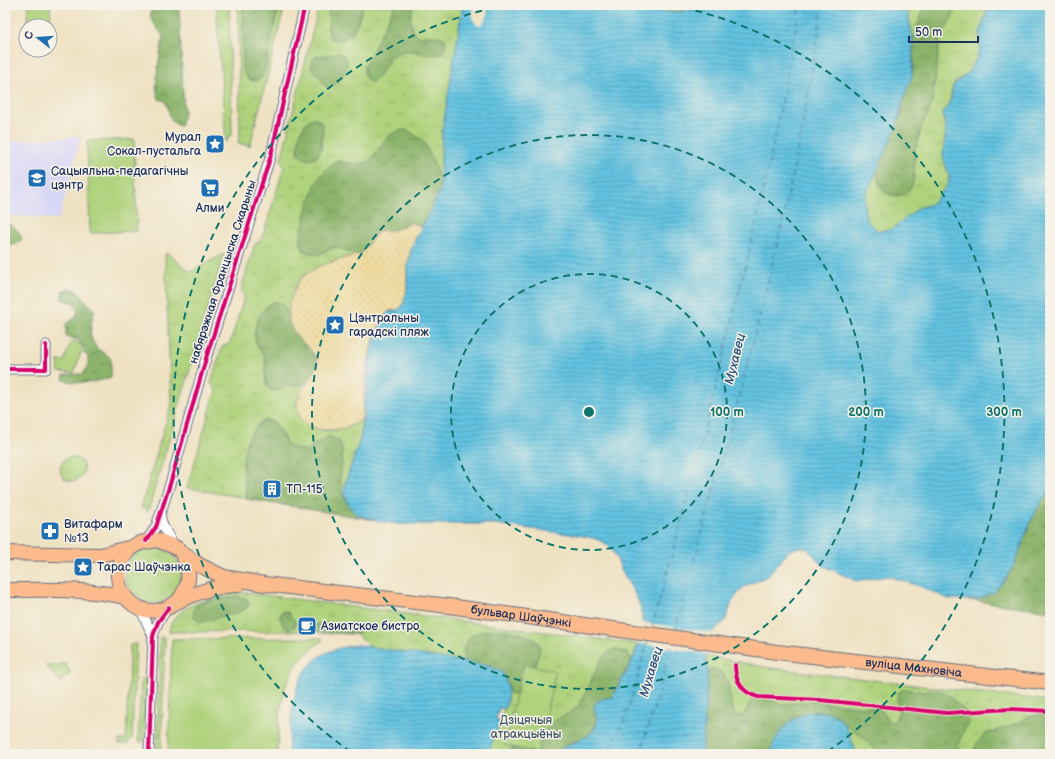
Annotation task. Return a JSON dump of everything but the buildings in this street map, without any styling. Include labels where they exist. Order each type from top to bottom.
[{"type":"main road","name":"бульвар Шаўчэнкі","points":[[5,553],[102,555],[132,547],[146,541],[157,540],[166,542],[199,565],[224,577],[264,584],[449,606],[777,652]]},
{"type":"main road","points":[[132,547],[124,555],[118,576],[120,587],[125,597],[140,608]]},
{"type":"main road","points":[[174,604],[187,587],[189,578],[186,561],[178,550]]},
{"type":"main road","name":"бульвар Шаўчэнкі","points":[[140,608],[154,611],[205,590],[225,585],[264,584]]},
{"type":"main road","points":[[5,590],[84,591],[125,597]]},
{"type":"main road","name":"вуліца Махновіча","points":[[777,652],[1050,683]]},
{"type":"street","name":"набярэжная Францыска Скарыны","points":[[146,541],[151,535],[160,515],[207,355],[271,155],[306,5]]},
{"type":"street","points":[[5,369],[46,369],[46,345]]},
{"type":"street","points":[[160,515],[163,526],[178,550]]},
{"type":"street","points":[[149,754],[153,636],[158,622],[174,604]]},
{"type":"street","points":[[140,608],[153,636]]},
{"type":"shaded area","name":"Сацыяльна-педагагічны цэнтр","points":[[81,136],[59,219],[5,215],[5,142]]},
{"type":"green space","points":[[28,5],[50,5],[51,18],[27,18]]},
{"type":"green space","points":[[150,5],[178,5],[179,7],[184,114],[180,126],[173,122],[165,101],[159,99],[157,93],[156,86],[163,36],[151,19]]},
{"type":"green space","points":[[216,5],[229,5],[232,133],[226,142]]},
{"type":"green space","points":[[238,5],[285,5],[250,146],[238,143],[240,133]]},
{"type":"green space","points":[[243,5],[279,5],[265,70],[262,77],[255,81],[248,79],[243,71]]},
{"type":"green space","points":[[319,5],[463,5],[442,132],[440,191],[422,226],[419,224],[358,255],[331,261],[309,348],[312,377],[301,393],[297,404],[298,412],[302,419],[315,428],[323,430],[340,430],[355,424],[362,419],[361,436],[344,487],[368,519],[187,488],[216,390],[211,383],[222,347],[230,343],[244,298],[241,289],[255,244],[262,239],[284,167],[281,160]]},
{"type":"green space","points":[[329,5],[363,5],[357,24],[344,39],[331,39],[328,30]]},
{"type":"green space","points":[[395,5],[414,5],[411,13],[411,25],[414,33],[417,36],[439,36],[443,38],[446,40],[444,52],[433,55],[410,51],[399,52],[391,58],[376,79],[372,82],[368,81],[364,74],[364,68]]},
{"type":"green space","points":[[631,5],[685,5],[683,11],[663,12],[649,11],[636,8]]},
{"type":"green space","points":[[906,5],[987,5],[987,8],[980,34],[980,48],[978,56],[967,74],[955,82],[951,93],[951,100],[943,118],[946,130],[943,156],[949,176],[949,183],[933,203],[917,209],[893,229],[880,231],[875,229],[866,220],[864,205],[867,192],[882,156],[912,31]]},
{"type":"green space","points":[[925,5],[958,5],[940,40],[932,104],[921,128],[915,151],[914,180],[910,189],[904,194],[896,196],[889,195],[882,189],[879,183],[877,168],[900,118],[904,97],[913,70],[913,40]]},
{"type":"green space","points":[[339,53],[345,56],[347,61],[345,72],[337,83],[326,87],[312,69],[312,60],[321,55]]},
{"type":"green space","points":[[314,118],[318,119],[323,125],[321,149],[316,158],[308,160],[299,155],[298,145],[300,133],[306,123]]},
{"type":"green space","points":[[407,130],[424,141],[440,179],[440,192],[438,198],[422,226],[407,224],[394,230],[378,231],[366,249],[358,255],[336,247],[317,255],[304,251],[300,239],[309,202],[315,186],[324,173],[337,161],[356,164],[368,162],[388,137],[393,133]]},
{"type":"green space","points":[[134,139],[137,231],[90,233],[87,141]]},
{"type":"green space","points":[[5,223],[14,227],[21,236],[22,239],[15,245],[5,246]]},
{"type":"green space","points":[[165,254],[168,254],[190,272],[224,254],[148,511],[141,508],[171,404]]},
{"type":"green space","points":[[69,289],[76,290],[95,311],[91,326],[91,336],[95,346],[111,359],[111,377],[99,381],[87,382],[63,380],[64,375],[83,374],[88,366],[88,357],[83,352],[85,349],[78,340],[66,336],[66,324],[75,318],[78,311],[74,303],[62,299],[62,291]]},
{"type":"green space","points":[[273,302],[279,302],[285,307],[289,323],[315,353],[317,360],[316,371],[310,381],[299,386],[287,386],[280,390],[272,390],[267,384],[265,358],[255,339],[256,327],[260,315],[268,305]]},
{"type":"green space","points":[[72,340],[83,346],[74,373],[59,372],[58,361],[64,361]]},
{"type":"green space","points":[[266,420],[275,423],[287,444],[293,449],[306,450],[328,437],[339,440],[342,450],[340,480],[343,495],[350,507],[362,515],[376,520],[246,499],[243,469],[244,452],[252,432]]},
{"type":"green space","points":[[72,457],[77,458],[83,464],[83,474],[77,480],[72,481],[67,480],[61,474],[60,469],[61,464],[67,458]]},
{"type":"green space","points":[[1050,492],[1050,611],[969,600],[984,596],[996,589],[1005,580],[1012,569],[1037,509]]},
{"type":"green space","points":[[153,547],[164,549],[173,555],[179,564],[181,575],[179,586],[173,595],[164,601],[153,603],[142,601],[133,595],[127,586],[125,575],[127,564],[133,555],[142,549]]},
{"type":"green space","points":[[235,593],[248,593],[638,644],[631,663],[554,754],[488,754],[507,700],[490,666],[371,647],[356,634],[293,631],[169,632],[171,623],[177,615],[185,609],[206,600]]},
{"type":"green space","points":[[240,597],[247,599],[249,603],[248,607],[242,611],[202,622],[198,621],[193,616],[194,609],[203,602],[222,598]]},
{"type":"green space","points":[[282,611],[288,612],[296,623],[294,627],[290,629],[284,627],[280,617]]},
{"type":"green space","points":[[321,623],[356,624],[361,629],[360,632],[356,634],[320,633],[315,628],[316,625]]},
{"type":"green space","points":[[486,630],[509,631],[526,635],[538,643],[540,649],[539,653],[519,693],[511,694],[507,683],[490,666],[465,663],[463,651],[467,641],[475,634]]},
{"type":"green space","points":[[160,637],[165,638],[161,754],[157,754]]},
{"type":"green space","points":[[322,638],[322,641],[308,652],[297,664],[289,677],[281,706],[277,754],[168,754],[172,639]]},
{"type":"green space","points":[[136,643],[132,739],[127,744],[119,744],[119,740],[126,740],[130,645]]},
{"type":"green space","points":[[614,649],[628,653],[632,661],[612,697],[599,700],[594,710],[597,718],[595,727],[589,735],[570,743],[554,754],[503,754],[509,750],[534,743],[552,723],[575,709],[582,700],[604,657]]},
{"type":"green space","points":[[705,656],[771,668],[1050,701],[1050,754],[857,754],[848,730],[771,751],[770,754],[702,754],[708,672]]},
{"type":"green space","points":[[65,664],[71,673],[61,682],[45,665]]},
{"type":"green space","name":"Дзіцячыя атракцыёны","points":[[524,664],[556,671],[537,753],[504,745]]},
{"type":"green space","points":[[713,668],[721,672],[726,678],[732,708],[735,714],[739,717],[745,714],[751,701],[760,698],[785,704],[810,701],[877,708],[882,711],[888,721],[894,722],[899,712],[897,701],[898,693],[904,689],[924,692],[934,690],[945,692],[965,711],[969,722],[961,736],[958,754],[880,754],[860,734],[846,726],[835,716],[816,712],[792,719],[770,754],[702,754],[708,672]]},
{"type":"green space","points":[[141,679],[146,679],[143,742],[138,742]]},
{"type":"green space","points":[[1042,714],[1050,716],[1050,754],[973,754],[979,740],[983,736],[1015,724],[1027,717]]},
{"type":"sand","name":"Цэнтральны гарадскі пляж","points":[[411,223],[422,226],[409,256],[405,301],[397,310],[388,312],[375,335],[368,363],[362,419],[345,428],[323,430],[313,428],[305,423],[299,416],[297,406],[300,393],[314,372],[317,359],[309,348],[297,337],[289,323],[289,303],[295,288],[301,278],[319,266],[362,253],[378,231],[394,230]]},
{"type":"water","name":"Мухавец","points":[[463,5],[631,5],[646,10],[668,12],[689,10],[705,5],[906,5],[913,40],[912,77],[904,97],[897,126],[867,192],[864,205],[866,220],[875,229],[880,231],[893,229],[917,209],[933,203],[949,183],[949,176],[943,156],[946,131],[943,113],[951,100],[953,86],[967,74],[978,56],[980,48],[980,34],[987,13],[987,5],[1050,5],[1050,492],[1042,501],[1032,518],[1014,565],[994,592],[979,599],[949,599],[919,586],[887,576],[856,581],[822,565],[808,549],[798,547],[789,551],[767,576],[744,587],[732,602],[725,621],[711,633],[705,652],[708,672],[702,754],[554,754],[592,732],[596,726],[597,718],[594,706],[599,700],[612,697],[630,665],[639,642],[642,630],[640,606],[637,597],[610,548],[600,541],[584,536],[494,524],[398,524],[382,522],[358,515],[351,509],[344,495],[344,487],[361,436],[370,356],[376,335],[385,315],[388,312],[398,310],[403,305],[407,289],[407,269],[412,246],[440,191],[442,132]]},
{"type":"water","points":[[359,645],[490,666],[502,672],[508,690],[507,699],[505,709],[499,708],[496,720],[500,722],[488,754],[288,754],[295,697],[300,681],[308,667],[320,657],[337,649]]},
{"type":"water","points":[[811,712],[832,714],[838,718],[847,729],[857,754],[770,754],[776,739],[784,727],[796,718]]},
{"type":"pier","points":[[473,5],[488,5],[487,17],[480,26],[477,25],[472,18]]},
{"type":"pier","points":[[640,622],[715,633],[710,638],[706,648],[707,654],[636,643]]},
{"type":"ferry route","points":[[652,627],[722,364],[767,175],[799,5]]},
{"type":"ferry route","points":[[675,631],[759,320],[778,242],[810,85],[822,5]]},
{"type":"ferry route","points":[[605,754],[620,728],[626,713],[636,684],[648,640]]},
{"type":"ferry route","points":[[640,754],[672,643]]},
{"type":"cycle path","points":[[146,541],[156,527],[170,484],[207,355],[271,155],[305,5]]},
{"type":"cycle path","points":[[5,369],[46,369],[46,345]]},
{"type":"cycle path","points":[[149,754],[153,636],[158,622],[169,607]]},
{"type":"cycle path","points":[[735,665],[736,676],[740,685],[752,695],[758,697],[820,700],[947,713],[1010,709],[1050,711]]},
{"type":"place","name":"Мурал Сокал-пустальга","points":[[215,144]]},
{"type":"place","name":"Сацыяльна-педагагічны цэнтр","points":[[37,178]]},
{"type":"place","name":"Алми","points":[[210,188]]},
{"type":"place","name":"Цэнтральны гарадскі пляж","points":[[335,325]]},
{"type":"place","name":"ТП-115","points":[[272,489]]},
{"type":"place","name":"Витафарм №13","points":[[50,531]]},
{"type":"place","name":"Тарас Шаўчэнка","points":[[83,567]]},
{"type":"place","name":"Азиатское бистро","points":[[307,626]]}]
